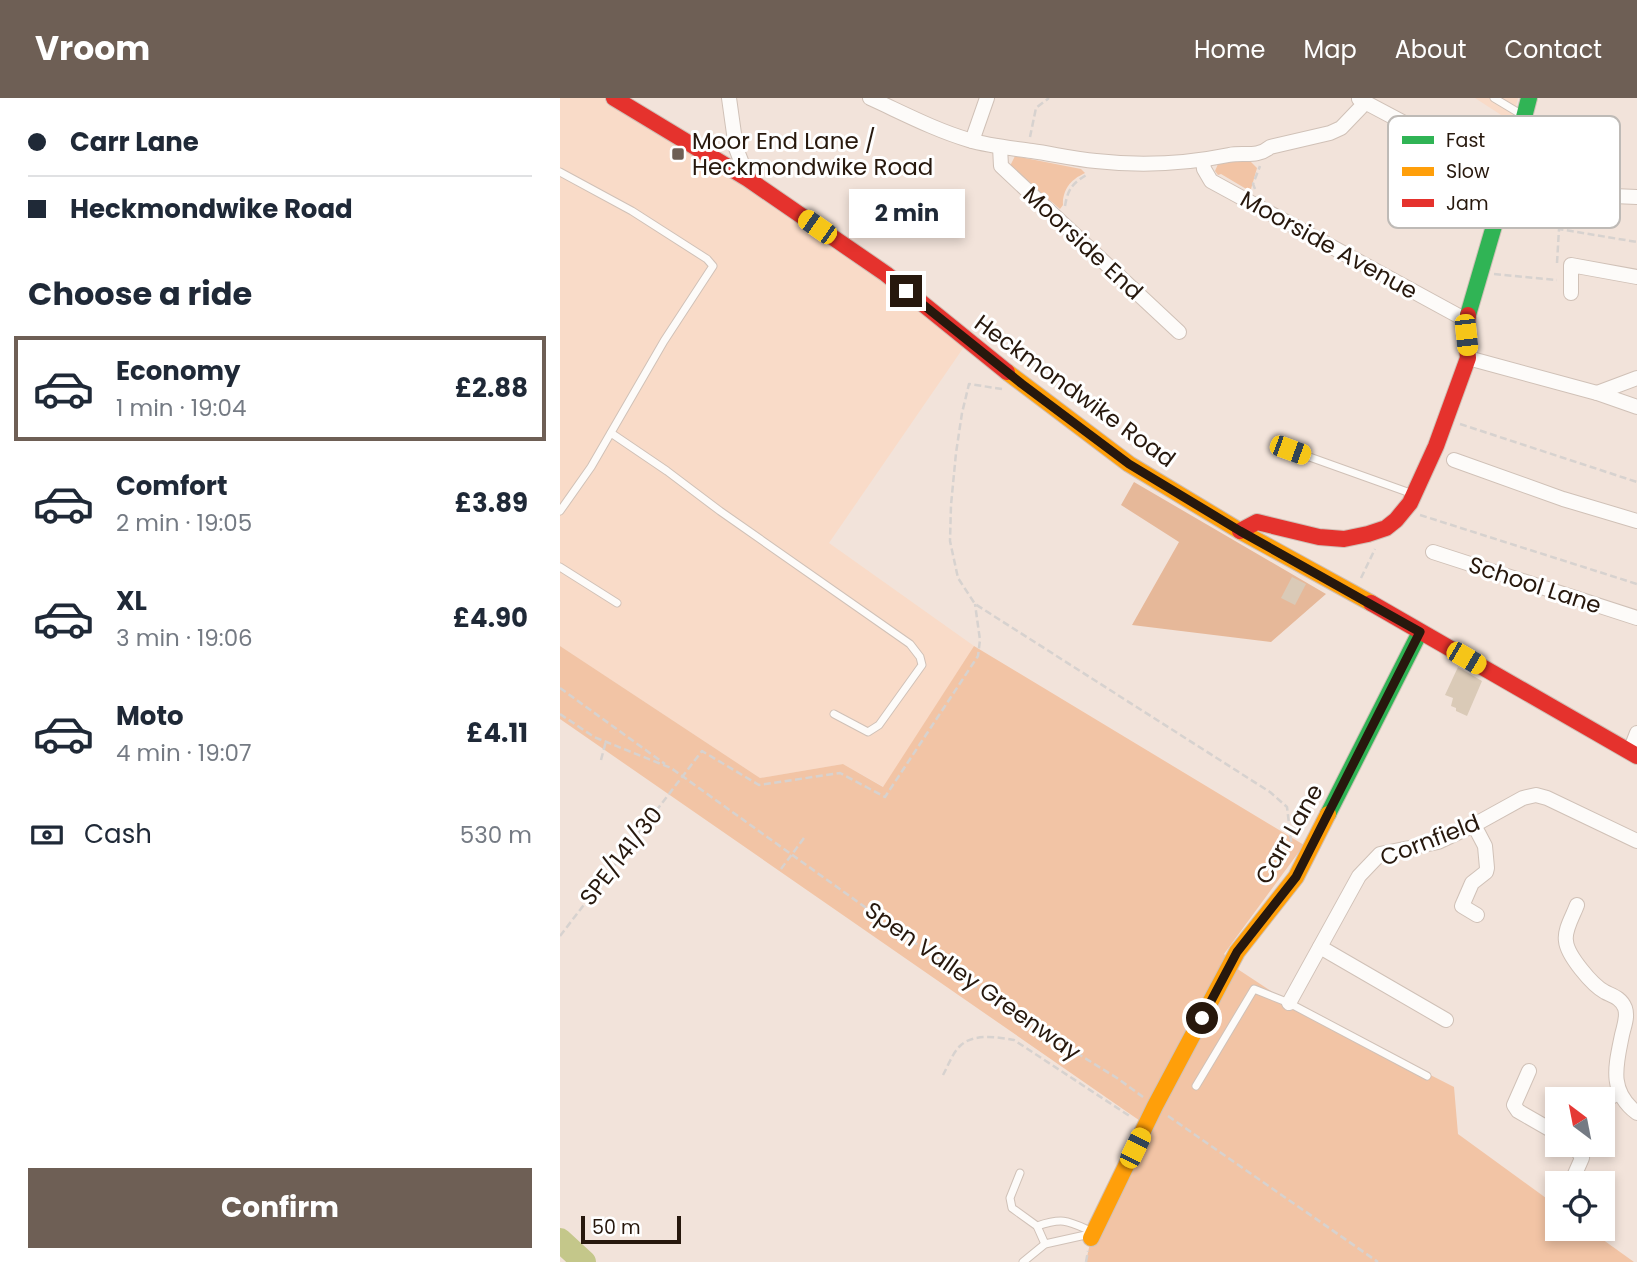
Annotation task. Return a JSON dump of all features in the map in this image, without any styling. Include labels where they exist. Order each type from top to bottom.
[{"type":"street","name":"Heckmondwike Road","points":[[614,98],[748,179],[886,274],[1022,384],[1129,464],[1240,531],[1633,754]]},
{"type":"street","points":[[729,98],[737,148],[748,179]]},
{"type":"street","name":"Moorside Avenue","points":[[870,98],[972,141],[1096,161],[1164,164],[1240,153],[1254,155],[1263,153],[1270,147],[1330,133],[1341,128],[1361,100]]},
{"type":"street","points":[[972,141],[987,98]]},
{"type":"street","points":[[1524,116],[1529,98]]},
{"type":"street","points":[[1361,100],[1391,116]]},
{"type":"street","name":"Moorside End","points":[[1000,147],[1001,166],[1179,332]]},
{"type":"street","name":"Moorside Avenue","points":[[1203,160],[1204,169],[1211,181],[1466,320]]},
{"type":"street","points":[[1240,531],[1257,522],[1318,537],[1344,539],[1386,528],[1405,510],[1436,446],[1468,358],[1466,320],[1494,228]]},
{"type":"street","points":[[1571,287],[1571,265],[1637,277]]},
{"type":"street","points":[[1468,358],[1597,393],[1637,407]]},
{"type":"street","points":[[1597,393],[1637,378]]},
{"type":"street","points":[[1454,460],[1563,499],[1637,521]]},
{"type":"street","name":"School Lane","points":[[1433,552],[1637,618]]},
{"type":"street","name":"Carr Lane","points":[[1093,1235],[1155,1106],[1237,952],[1296,877],[1420,632]]},
{"type":"street","points":[[1633,754],[1637,733]]},
{"type":"street","name":"Cornfield","points":[[1289,1003],[1359,876],[1380,854],[1438,842],[1523,798],[1536,795],[1637,841]]},
{"type":"street","points":[[1474,825],[1485,846],[1488,868],[1472,883],[1462,906],[1477,915]]},
{"type":"street","points":[[1577,905],[1566,933],[1566,941],[1569,951],[1594,984],[1618,999],[1624,1007],[1626,1019],[1615,1078],[1619,1092],[1637,1113]]},
{"type":"street","points":[[1320,947],[1446,1020]]},
{"type":"street","points":[[1529,1071],[1514,1105],[1518,1111],[1545,1127]]},
{"type":"street","points":[[1615,1094],[1619,1092]]},
{"type":"lane","points":[[1494,98],[1524,116]]},
{"type":"lane","points":[[560,172],[632,211],[707,259],[713,266],[664,341],[591,467],[560,511]]},
{"type":"lane","points":[[611,433],[910,644],[920,657],[922,665],[879,725],[868,732],[834,713]]},
{"type":"lane","points":[[1290,450],[1414,494]]},
{"type":"lane","points":[[560,567],[617,603]]},
{"type":"lane","points":[[1196,1086],[1254,989],[1289,1003],[1427,1076]]},
{"type":"lane","points":[[1020,1173],[1010,1198],[1012,1208],[1037,1226],[1045,1244]]},
{"type":"lane","points":[[1037,1226],[1054,1220],[1062,1221],[1073,1223],[1093,1235]]},
{"type":"lane","points":[[1023,1262],[1045,1244],[1093,1235]]},
{"type":"path","points":[[1027,150],[1036,108],[1049,98]]},
{"type":"path","points":[[1250,203],[1256,191],[1253,184],[1263,153]]},
{"type":"path","points":[[1060,222],[1070,188],[1092,171],[1096,161]]},
{"type":"path","points":[[1557,267],[1559,229],[1637,242]]},
{"type":"path","points":[[1481,272],[1571,287]]},
{"type":"path","points":[[1022,384],[1016,392],[969,384],[962,413],[951,505],[950,541],[958,578],[975,604],[1270,792],[1287,807],[1293,853]]},
{"type":"path","points":[[1445,419],[1637,482]]},
{"type":"path","points":[[1405,510],[1637,584]]},
{"type":"path","points":[[1353,593],[1375,550]]},
{"type":"path","name":"SPE/141/30","points":[[560,936],[702,751],[760,785],[840,773],[885,797],[978,656],[980,639],[975,604]]},
{"type":"path","points":[[560,688],[671,768]]},
{"type":"path","name":"Spen Valley Greenway","points":[[560,714],[581,730],[671,768],[982,991],[1117,1078],[1378,1262]]},
{"type":"path","points":[[601,760],[606,741]]},
{"type":"path","points":[[781,869],[804,838]]},
{"type":"path","points":[[943,1076],[961,1045],[975,1038],[997,1037],[1014,1040],[1145,1127]]},
{"type":"shaded area","points":[[560,98],[614,98],[968,341],[829,543],[974,646],[884,787],[843,764],[760,778],[560,646]]},
{"type":"shaded area","points":[[1475,98],[1518,98],[1514,116],[1503,116]]},
{"type":"shaded area","points":[[1015,156],[1081,169],[1085,173],[1067,187],[1060,209],[1010,166]]},
{"type":"shaded area","points":[[1234,158],[1250,161],[1257,168],[1251,189],[1218,175],[1215,171],[1218,164]]},
{"type":"shaded area","points":[[1134,482],[1326,594],[1271,642],[1132,625],[1179,542],[1121,505]]},
{"type":"shaded area","points":[[560,646],[760,778],[843,764],[883,787],[974,646],[1304,845],[1224,954],[1239,970],[1289,1003],[1454,1087],[1458,1134],[1545,1197],[1545,1241],[1605,1241],[1634,1262],[1086,1262],[1091,1238],[1146,1125],[560,719]]},
{"type":"building","points":[[1292,577],[1306,584],[1295,605],[1281,598]]},
{"type":"building","points":[[1458,667],[1482,681],[1467,716],[1456,711],[1456,708],[1451,706],[1453,698],[1445,695]]},
{"type":"waterway","points":[[560,1240],[584,1262]]},
{"type":"traffic: fast","points":[[1524,116],[1529,98]]},
{"type":"traffic: fast","points":[[1468,315],[1493,228]]},
{"type":"traffic: fast","points":[[1328,814],[1420,632]]},
{"type":"traffic: slow","points":[[1007,372],[1129,464],[1240,531],[1371,603]]},
{"type":"traffic: slow","points":[[1091,1238],[1155,1106],[1237,952],[1296,877],[1328,814]]},
{"type":"traffic: jam","points":[[614,98],[748,179],[886,274],[1007,372]]},
{"type":"traffic: jam","points":[[1240,531],[1257,522],[1319,537],[1344,539],[1386,528],[1396,520],[1410,503],[1436,446],[1468,358],[1468,315]]},
{"type":"traffic: jam","points":[[1371,603],[1637,756]]},
{"type":"place","name":"Moor End Lane / Heckmondwike Road","points":[[678,154]]},
{"type":"route","points":[[906,291],[1022,384],[1129,464],[1240,531],[1420,632],[1296,877],[1237,952],[1202,1018]]}]
